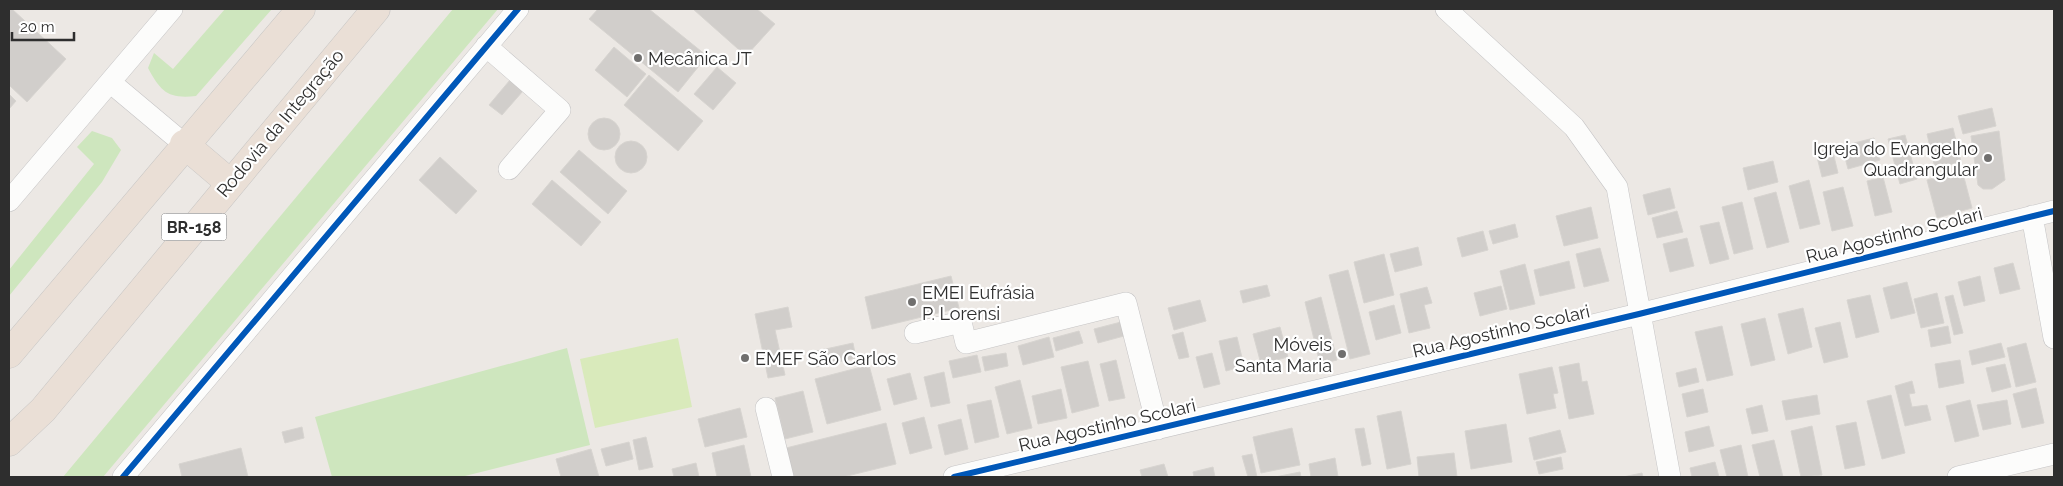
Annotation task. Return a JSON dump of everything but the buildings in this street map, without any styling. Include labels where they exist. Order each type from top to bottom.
[{"type":"highway","points":[[9,354],[184,144],[301,9]]},
{"type":"highway","name":"Rodovia da Integração","points":[[9,442],[43,410],[376,9]]},
{"type":"highway","points":[[184,144],[230,183]]},
{"type":"highway","points":[[9,464],[43,410]]},
{"type":"street","points":[[9,201],[172,9]]},
{"type":"street","points":[[123,477],[518,9]]},
{"type":"street","points":[[1446,9],[1574,127],[1616,187],[1670,477]]},
{"type":"street","points":[[486,46],[560,110],[509,169]]},
{"type":"street","points":[[110,82],[184,144]]},
{"type":"street","name":"Rua Agostinho Scolari","points":[[954,477],[1639,314],[2054,211]]},
{"type":"street","points":[[2032,216],[2054,338]]},
{"type":"street","points":[[915,333],[960,322],[966,343],[1126,303],[1158,429]]},
{"type":"street","points":[[766,408],[783,477]]},
{"type":"street","points":[[1958,477],[2054,454]]},
{"type":"green space","points":[[225,9],[272,9],[196,96],[186,97],[166,92],[157,83],[148,68],[154,53],[173,69]]},
{"type":"green space","points":[[453,9],[498,9],[103,477],[63,477]]},
{"type":"green space","points":[[92,131],[112,138],[121,150],[102,182],[9,296],[9,270],[94,164],[77,147]]},
{"type":"green space","points":[[678,338],[692,407],[595,428],[580,359]]},
{"type":"green space","points":[[567,348],[590,445],[461,477],[332,477],[315,417]]},
{"type":"cycle path","points":[[123,477],[518,9]]},
{"type":"cycle path","points":[[954,477],[1639,314],[2054,211]]},
{"type":"place","name":"Mecânica JT","points":[[638,58]]},
{"type":"place","name":"Igreja do Evangelho Quadrangular","points":[[1988,158]]},
{"type":"place","name":"EMEI Eufrásia P. Lorensi","points":[[912,302]]},
{"type":"place","name":"Móveis Santa Maria","points":[[1342,354]]},
{"type":"place","name":"EMEF São Carlos","points":[[745,358]]}]
